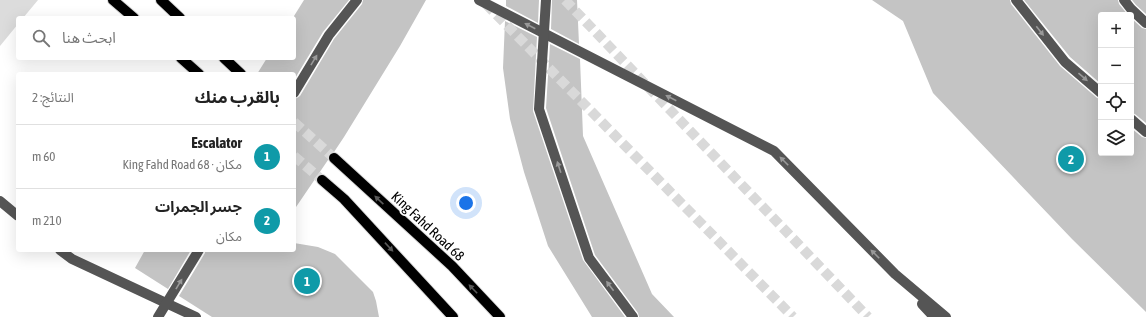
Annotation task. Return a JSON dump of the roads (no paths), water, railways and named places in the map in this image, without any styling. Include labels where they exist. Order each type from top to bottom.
[{"type":"main road","points":[[113,0],[132,16]]},
{"type":"main road","points":[[160,0],[178,16]]},
{"type":"main road","points":[[183,60],[197,72]]},
{"type":"main road","points":[[226,60],[239,72]]},
{"type":"main road","name":"King Fahd Road 68","points":[[334,158],[452,266],[500,317]]},
{"type":"main road","points":[[322,180],[344,199],[453,317]]},
{"type":"street","points":[[296,90],[329,35],[357,0]]},
{"type":"street","points":[[479,0],[774,151],[895,274],[934,317]]},
{"type":"street","points":[[546,0],[539,108],[589,258],[633,317]]},
{"type":"street","points":[[1016,0],[1065,62],[1098,90]]},
{"type":"street","points":[[1124,0],[1146,23]]},
{"type":"street","points":[[1132,120],[1146,132]]},
{"type":"street","points":[[0,201],[16,214]]},
{"type":"street","points":[[63,252],[72,259],[196,317]]},
{"type":"street","points":[[158,317],[198,252]]},
{"type":"street","points":[[895,274],[946,317]]},
{"type":"tunnel","points":[[565,0],[868,317]]},
{"type":"tunnel","points":[[486,4],[793,317]]},
{"type":"tunnel","points":[[296,124],[334,158]]},
{"type":"tunnel","points":[[296,158],[322,180]]},
{"type":"place","name":"جسر الجمرات","points":[[1071,159]]},
{"type":"place","name":"Escalator","points":[[307,281]]}]
